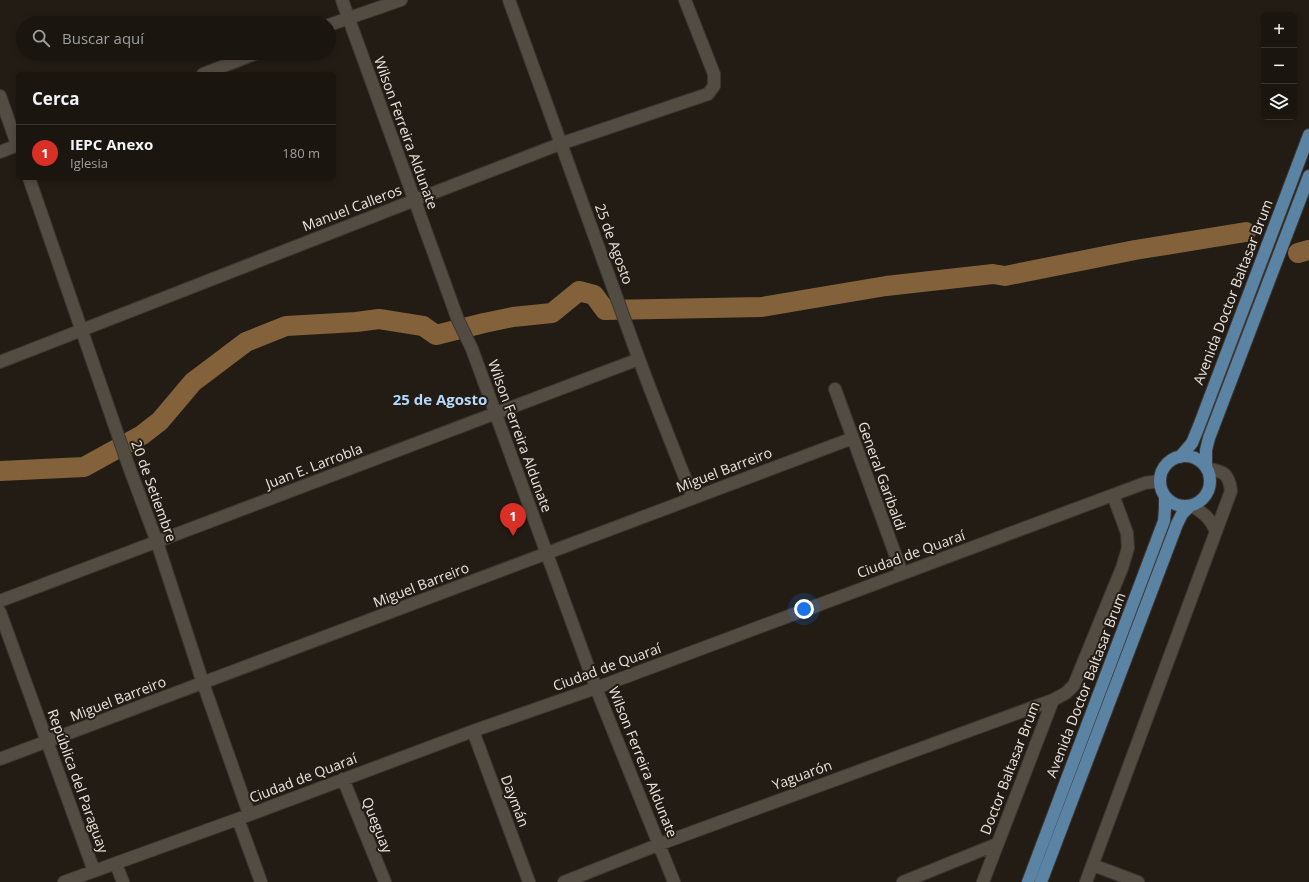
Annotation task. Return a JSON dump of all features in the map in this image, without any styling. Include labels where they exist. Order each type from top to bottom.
[{"type":"main road","name":"Avenida Doctor Baltasar Brum","points":[[1180,457],[1192,443],[1199,426],[1309,135]]},
{"type":"main road","name":"Avenida Doctor Baltasar Brum","points":[[1206,468],[1206,450],[1209,438],[1309,176]]},
{"type":"main road","points":[[1188,456],[1195,458],[1206,468],[1210,476],[1209,489],[1202,501],[1191,506],[1176,505],[1165,496],[1160,481],[1164,468],[1168,463],[1180,457],[1188,456]]},
{"type":"main road","name":"Avenida Doctor Baltasar Brum","points":[[1028,882],[1164,521],[1165,496]]},
{"type":"main road","name":"Avenida Doctor Baltasar Brum","points":[[1041,882],[1177,524],[1182,514],[1191,506]]},
{"type":"street","name":"Wilson Ferreira Aldunate","points":[[342,0],[458,320],[472,349],[596,688],[674,882]]},
{"type":"street","points":[[336,22],[401,0]]},
{"type":"street","name":"25 de Agosto","points":[[509,0],[560,144],[615,290],[628,330],[693,498]]},
{"type":"street","name":"Manuel Calleros","points":[[0,362],[560,144],[708,94],[714,86],[714,74],[685,0]]},
{"type":"street","points":[[208,72],[239,60]]},
{"type":"street","points":[[0,96],[16,140]]},
{"type":"street","points":[[0,152],[16,147]]},
{"type":"street","name":"20 de Setiembre","points":[[30,180],[118,436],[157,542],[203,683],[249,814]]},
{"type":"street","name":"Juan E. Larrobla","points":[[0,601],[640,359]]},
{"type":"street","name":"General Garibaldi","points":[[835,388],[902,573]]},
{"type":"street","name":"Miguel Barreiro","points":[[0,759],[853,438]]},
{"type":"street","points":[[1086,882],[1231,491],[1230,481],[1226,475],[1220,471],[1206,468]]},
{"type":"street","name":"Ciudad de Quaraí","points":[[64,882],[473,731],[596,688],[1145,483],[1160,481]]},
{"type":"street","name":"Doctor Baltasar Brum","points":[[983,882],[1053,700],[1066,693],[1074,685],[1122,568],[1128,548],[1127,533],[1113,495]]},
{"type":"street","points":[[1191,506],[1204,514],[1212,522],[1216,532]]},
{"type":"street","name":"República del Paraguay","points":[[0,612],[94,871]]},
{"type":"street","name":"Yaguarón","points":[[564,882],[660,844],[1053,700]]},
{"type":"street","name":"Daymán","points":[[473,731],[529,882]]},
{"type":"street","name":"Queguay","points":[[343,779],[384,882]]},
{"type":"street","points":[[238,819],[261,882]]},
{"type":"street","points":[[903,882],[997,844]]},
{"type":"street","points":[[116,864],[123,882]]},
{"type":"street","points":[[1092,865],[1138,882]]},
{"type":"waterway","points":[[0,471],[84,467],[142,435],[160,421],[193,382],[246,342],[286,326],[356,322],[379,319],[423,326],[436,335],[513,317],[552,313],[579,291],[594,295],[605,310],[762,307],[886,286],[993,274],[1005,276],[1135,250],[1246,232]]},
{"type":"waterway","points":[[1298,253],[1309,250]]},
{"type":"place","name":"IEPC Anexo","points":[[513,536]]},
{"type":"district","name":"25 de Agosto","points":[[440,400]]}]
